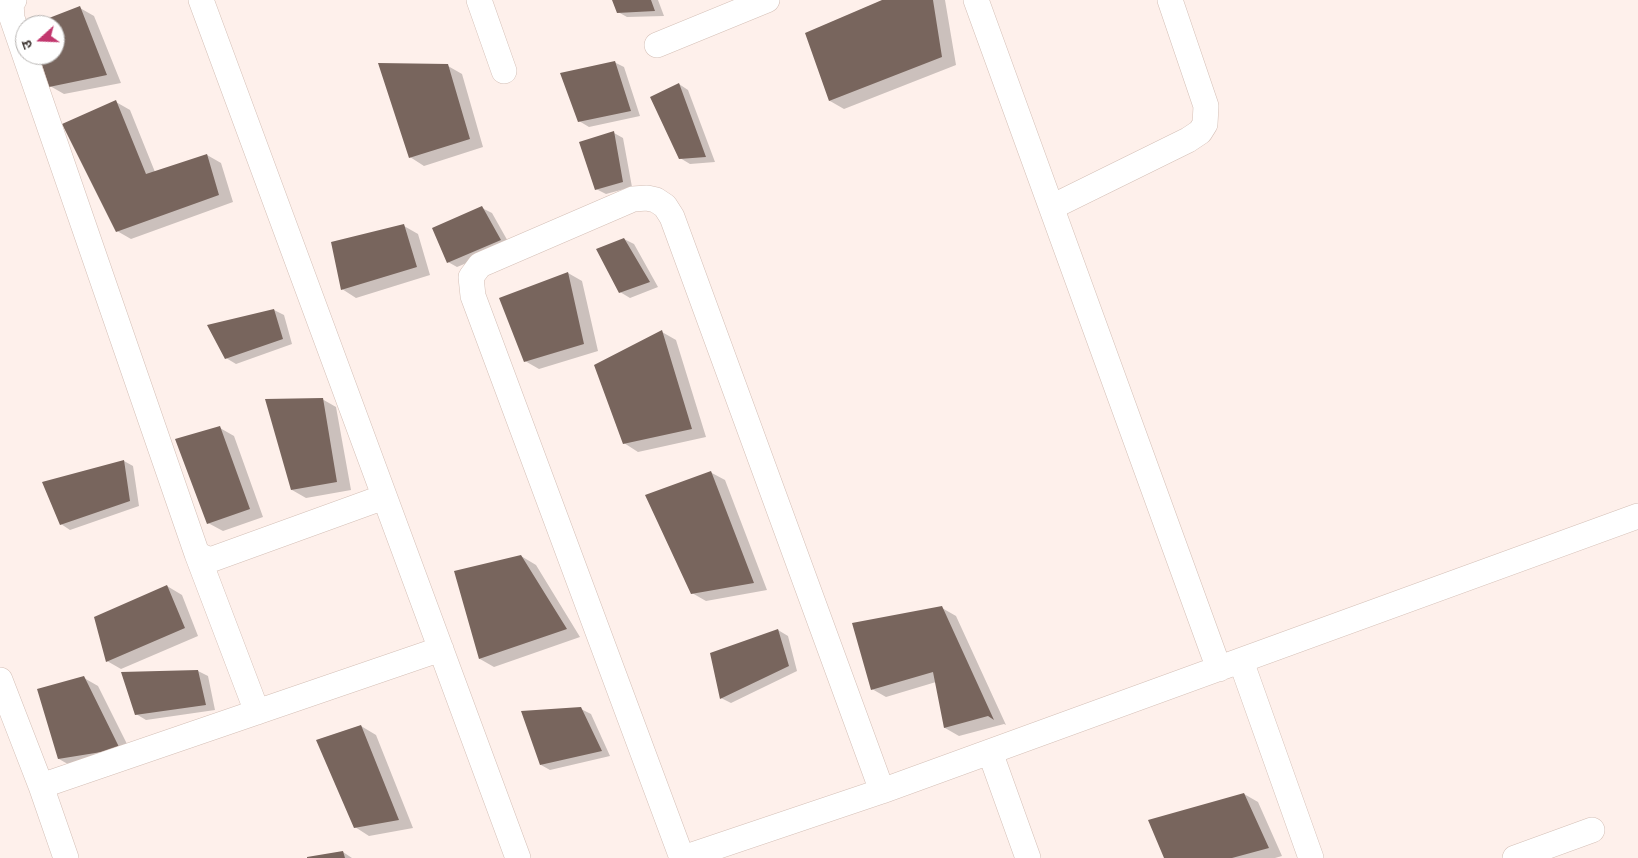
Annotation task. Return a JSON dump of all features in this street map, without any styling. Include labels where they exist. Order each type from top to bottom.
[{"type":"street","points":[[14,0],[11,4],[12,18],[197,554],[256,712]]},
{"type":"street","points":[[201,0],[518,858]]},
{"type":"street","points":[[479,0],[504,71]]},
{"type":"street","points":[[657,45],[767,0]]},
{"type":"street","points":[[976,0],[1052,207],[1230,665],[1311,858]]},
{"type":"street","points":[[1052,207],[1188,140],[1200,132],[1205,124],[1207,117],[1206,106],[1170,0]]},
{"type":"street","points":[[882,791],[672,217],[665,206],[656,200],[633,199],[480,265],[472,277],[473,296],[683,858],[882,791],[1638,516]]},
{"type":"street","points":[[197,554],[210,560],[384,497]]},
{"type":"street","points":[[41,786],[441,649]]},
{"type":"street","points":[[0,680],[41,786],[66,858]]},
{"type":"street","points":[[990,752],[1028,858]]},
{"type":"street","points":[[1515,858],[1592,830]]},
{"type":"building","points":[[612,0],[651,0],[655,11],[617,13]]},
{"type":"building","points":[[882,0],[933,0],[942,57],[829,101],[805,33]]},
{"type":"building","points":[[80,6],[107,75],[49,87],[42,65],[65,65],[65,15],[57,15]]},
{"type":"building","points":[[615,61],[631,111],[578,122],[560,73]]},
{"type":"building","points":[[378,63],[448,64],[470,139],[409,158]]},
{"type":"building","points":[[679,83],[706,157],[679,159],[650,97]]},
{"type":"building","points":[[116,100],[146,174],[207,154],[219,195],[116,232],[62,124]]},
{"type":"building","points":[[614,131],[623,182],[595,190],[579,142]]},
{"type":"building","points":[[482,206],[501,240],[447,263],[432,228]]},
{"type":"building","points":[[404,224],[417,267],[341,290],[331,242]]},
{"type":"building","points":[[624,238],[650,282],[619,293],[596,249]]},
{"type":"building","points":[[568,272],[584,344],[524,362],[499,298]]},
{"type":"building","points":[[274,309],[283,339],[225,359],[207,325]]},
{"type":"building","points":[[662,330],[692,429],[623,444],[594,365]]},
{"type":"building","points":[[323,398],[337,482],[291,490],[265,399]]},
{"type":"building","points":[[220,426],[250,509],[207,524],[175,439]]},
{"type":"building","points":[[124,460],[130,501],[60,525],[42,482]]},
{"type":"building","points":[[711,471],[754,583],[691,594],[645,495]]},
{"type":"building","points":[[521,555],[567,629],[479,659],[454,571]]},
{"type":"building","points":[[167,585],[185,628],[106,662],[94,617]]},
{"type":"building","points":[[942,606],[994,720],[988,716],[944,728],[933,672],[871,690],[852,623]]},
{"type":"building","points":[[778,629],[789,666],[720,699],[710,653]]},
{"type":"building","points":[[198,670],[206,705],[135,715],[121,672]]},
{"type":"building","points":[[84,676],[120,749],[58,759],[37,689]]},
{"type":"building","points":[[581,707],[602,751],[540,765],[521,711]]},
{"type":"building","points":[[361,725],[399,820],[354,828],[316,740]]},
{"type":"building","points":[[1244,793],[1269,848],[1232,858],[1164,858],[1148,820]]},
{"type":"building","points":[[343,851],[345,858],[307,858],[307,857]]}]
